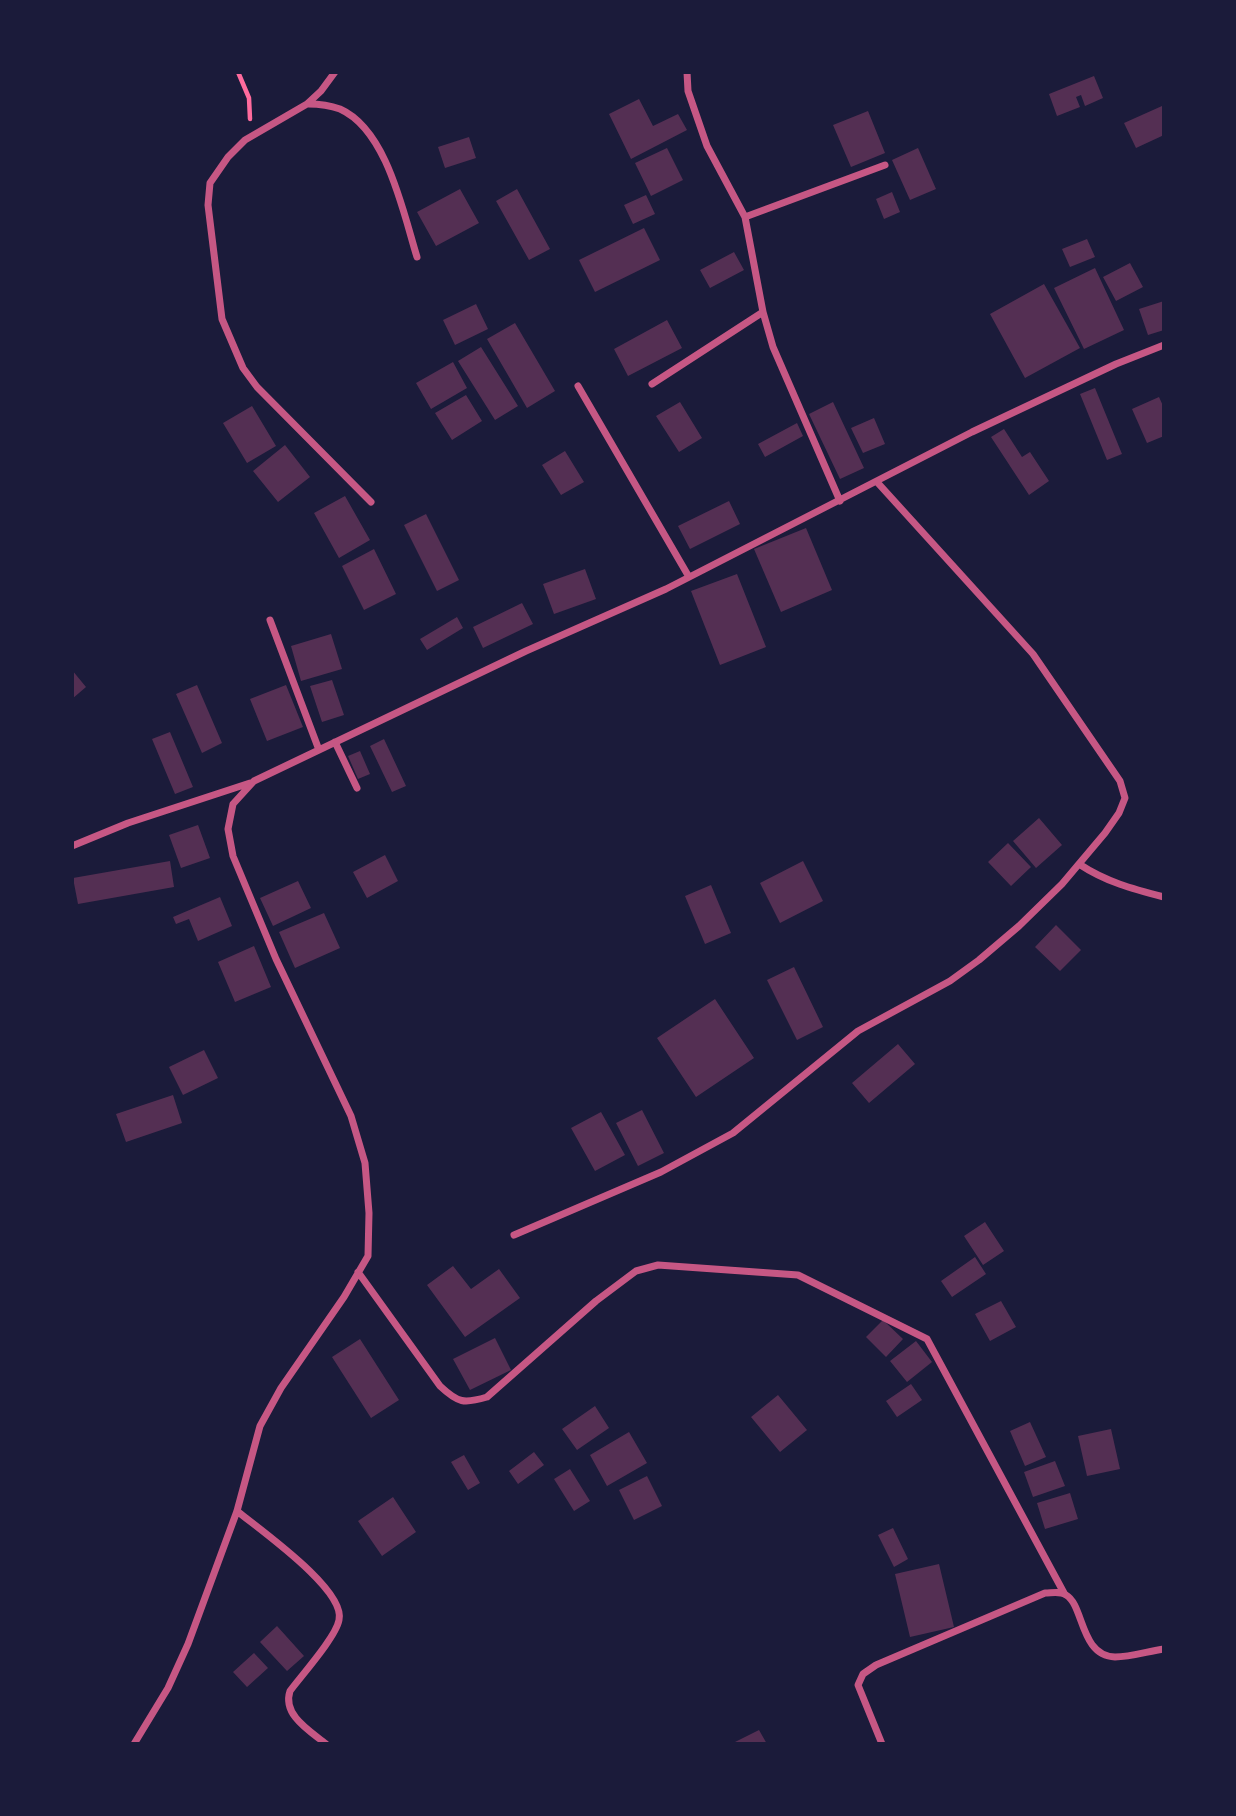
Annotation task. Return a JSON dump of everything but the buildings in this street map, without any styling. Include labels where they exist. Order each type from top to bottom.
[{"type":"street","points":[[335,72],[321,92],[307,104],[244,140],[228,157],[211,183],[208,205],[222,319],[243,368],[257,387],[371,502]]},
{"type":"street","points":[[687,72],[688,91],[707,146],[745,217],[763,312],[773,347],[840,501]]},
{"type":"street","points":[[307,104],[325,104],[341,110],[367,132],[381,152],[391,175],[417,257]]},
{"type":"street","points":[[745,217],[885,164]]},
{"type":"street","points":[[652,384],[763,312]]},
{"type":"street","points":[[72,845],[128,823],[254,781],[526,651],[689,577],[972,432],[1116,364],[1164,345]]},
{"type":"street","points":[[578,386],[689,577]]},
{"type":"street","points":[[514,1235],[661,1172],[733,1133],[858,1031],[950,982],[1019,926],[1062,884],[1119,813],[1125,798],[1121,781],[1033,654],[877,482]]},
{"type":"street","points":[[270,620],[319,750]]},
{"type":"street","points":[[335,742],[357,788]]},
{"type":"street","points":[[134,1744],[168,1688],[188,1644],[237,1511],[260,1426],[281,1388],[344,1297],[368,1256],[369,1213],[365,1163],[351,1116],[276,959],[233,856],[228,829],[233,804],[254,781]]},
{"type":"street","points":[[1079,864],[1118,885],[1164,897]]},
{"type":"street","points":[[358,1272],[440,1386],[452,1398],[467,1403],[487,1397],[596,1301],[636,1271],[658,1265],[798,1275],[927,1339],[1064,1592],[1071,1598],[1093,1645],[1102,1653],[1114,1657],[1164,1649]]},
{"type":"street","points":[[237,1511],[322,1582],[337,1601],[340,1618],[334,1632],[290,1691],[287,1700],[291,1713],[326,1744]]},
{"type":"street","points":[[882,1744],[858,1685],[863,1674],[876,1665],[1045,1593],[1064,1592]]},
{"type":"path","points":[[239,72],[249,98],[250,117],[244,140]]}]
